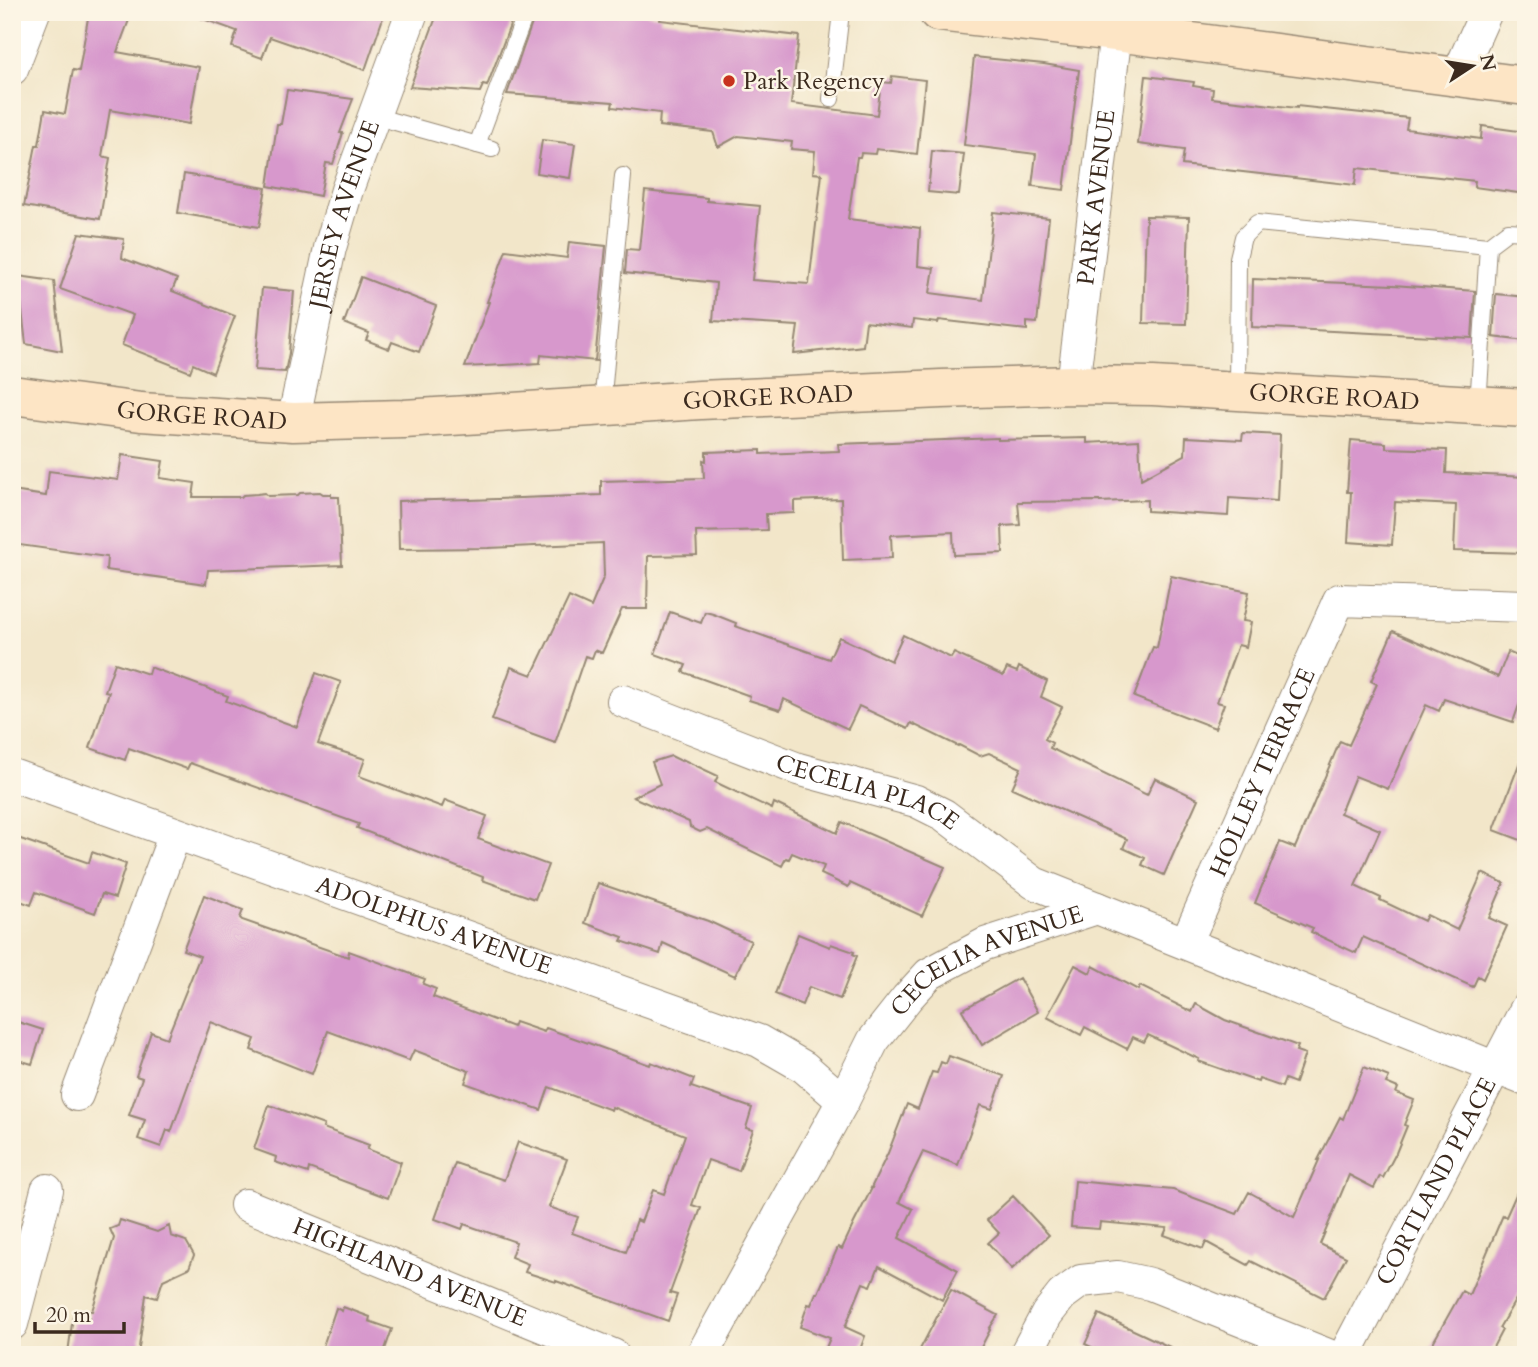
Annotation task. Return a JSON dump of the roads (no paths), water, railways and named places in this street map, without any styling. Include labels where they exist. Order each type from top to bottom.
[{"type":"main road","points":[[938,12],[1120,22],[1457,78],[1526,86]]},
{"type":"main road","name":"GORGE ROAD","points":[[12,395],[141,412],[293,422],[404,419],[602,406],[1073,385],[1153,386],[1526,408]]},
{"type":"street","points":[[12,69],[34,12]]},
{"type":"street","name":"JERSEY AVENUE","points":[[293,422],[330,248],[412,12]]},
{"type":"street","points":[[1457,78],[1486,12]]},
{"type":"street","name":"PARK AVENUE","points":[[1073,385],[1120,22]]},
{"type":"street","name":"HOLLEY TERRACE","points":[[1186,943],[1339,600],[1526,606]]},
{"type":"street","name":"CECELIA PLACE","points":[[623,701],[798,769],[916,801],[944,815],[1034,883],[1097,908]]},
{"type":"street","name":"ADOLPHUS AVENUE","points":[[12,775],[759,1041],[804,1067],[843,1101]]},
{"type":"street","points":[[77,1095],[175,834]]},
{"type":"street","name":"CECELIA AVENUE","points":[[702,1355],[843,1101],[873,1041],[929,974],[985,944],[1097,908],[1526,1080]]},
{"type":"street","name":"CORTLAND PLACE","points":[[1345,1355],[1526,1009]]},
{"type":"street","points":[[12,1324],[47,1190]]},
{"type":"street","name":"HIGHLAND AVENUE","points":[[246,1205],[612,1355]]},
{"type":"street","points":[[1025,1355],[1047,1314],[1062,1295],[1081,1282],[1118,1277],[1160,1288],[1328,1355]]},
{"type":"lane","points":[[374,116],[484,147],[526,12]]},
{"type":"lane","points":[[831,99],[842,12]]},
{"type":"lane","points":[[602,406],[623,176]]},
{"type":"lane","points":[[1237,391],[1238,258],[1243,237],[1257,223],[1488,246],[1508,231],[1526,232]]},
{"type":"lane","points":[[1478,406],[1488,246]]},
{"type":"place","name":"Park Regency","points":[[729,81]]}]
